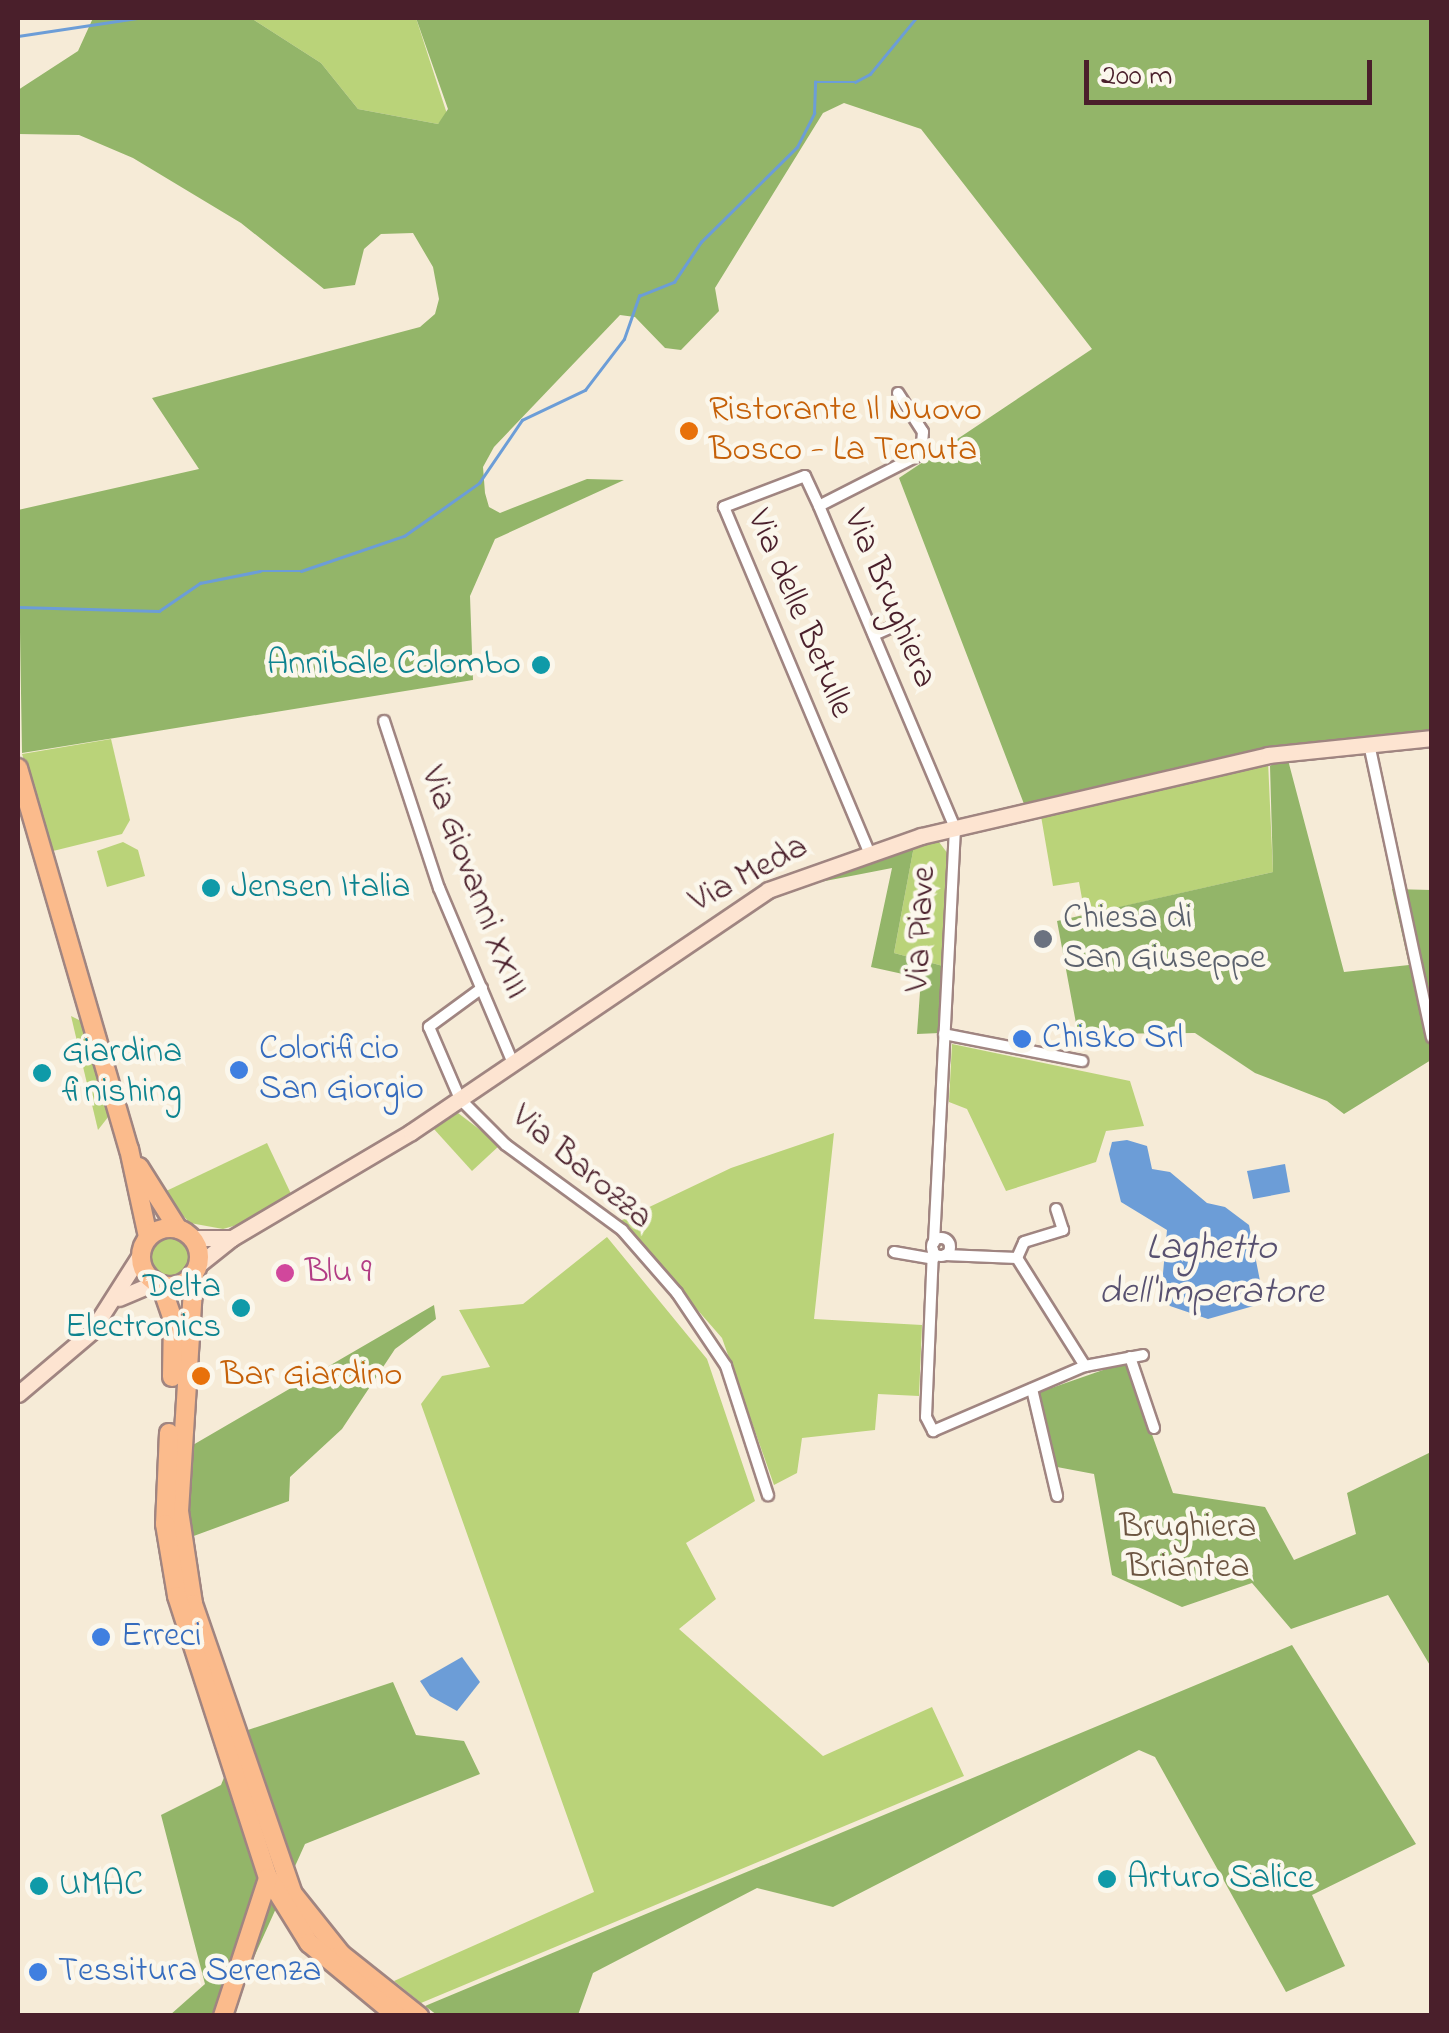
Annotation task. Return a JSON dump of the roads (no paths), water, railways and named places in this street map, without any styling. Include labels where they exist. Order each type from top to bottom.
[{"type":"main road","points":[[18,768],[129,1149],[148,1236],[140,1254],[158,1284],[174,1332],[167,1548],[268,1877],[309,1943],[398,2016]]},
{"type":"main road","points":[[129,1149],[185,1233],[196,1270],[179,1511],[199,1624],[294,1894],[340,1954],[420,2016]]},
{"type":"main road","points":[[148,1236],[185,1233]]},
{"type":"main road","points":[[158,1284],[179,1285],[196,1270]]},
{"type":"main road","points":[[222,2016],[268,1877]]},
{"type":"street","name":"Via Brughiera","points":[[898,393],[923,432],[921,454],[819,506],[955,828]]},
{"type":"street","name":"Via delle Betulle","points":[[819,506],[804,476],[724,507],[869,852]]},
{"type":"street","points":[[874,635],[899,624]]},
{"type":"street","name":"Via Giovanni XXIII","points":[[384,721],[438,888],[514,1063]]},
{"type":"street","name":"Via Meda","points":[[196,1270],[232,1238],[460,1099],[768,890],[869,852],[955,828],[1268,755],[1432,738]]},
{"type":"street","points":[[1370,744],[1432,1036]]},
{"type":"street","name":"Via Piave","points":[[955,828],[944,1034],[942,1248],[928,1428],[940,1432],[1032,1390]]},
{"type":"street","points":[[460,1099],[428,1024],[482,988]]},
{"type":"street","name":"Via Piave","points":[[944,1034],[1082,1061]]},
{"type":"street","name":"Via Barozza","points":[[460,1099],[506,1145],[622,1230],[677,1293],[726,1366],[768,1495]]},
{"type":"street","points":[[1017,1258],[1024,1242],[1062,1230],[1056,1210]]},
{"type":"street","points":[[185,1233],[232,1238]]},
{"type":"street","points":[[894,1252],[942,1248],[1017,1258]]},
{"type":"street","points":[[18,1394],[91,1332],[140,1254]]},
{"type":"street","points":[[1017,1258],[1084,1366]]},
{"type":"street","points":[[112,1304],[158,1284]]},
{"type":"street","points":[[1057,1496],[1032,1390],[1084,1366],[1142,1355]]},
{"type":"street","points":[[1130,1358],[1154,1428]]},
{"type":"water","name":"Laghetto dell'Imperatore","points":[[1127,1140],[1147,1146],[1152,1169],[1170,1172],[1207,1203],[1225,1207],[1249,1225],[1262,1291],[1257,1305],[1208,1319],[1170,1306],[1161,1295],[1167,1230],[1121,1202],[1109,1154],[1112,1142]]},
{"type":"water","points":[[1285,1164],[1290,1192],[1253,1199],[1247,1171]]},
{"type":"water","points":[[462,1657],[480,1682],[457,1711],[430,1696],[420,1681]]},
{"type":"waterway","points":[[18,36],[137,18]]},
{"type":"waterway","points":[[18,607],[159,611],[200,583],[260,571],[301,571],[404,536],[479,483],[522,420],[585,390],[624,339],[639,296],[674,282],[701,242],[797,147],[814,113],[815,82],[855,82],[870,74],[916,18]]},
{"type":"place","name":"Ristorante Il Nuovo Bosco - La Tenuta","points":[[689,431]]},
{"type":"place","name":"Annibale Colombo","points":[[541,665]]},
{"type":"place","name":"Jensen Italia","points":[[211,888]]},
{"type":"place","name":"Chiesa di San Giuseppe","points":[[1043,939]]},
{"type":"place","name":"Chisko Srl","points":[[1022,1039]]},
{"type":"place","name":"Colorificio San Giorgio","points":[[239,1070]]},
{"type":"place","name":"Giardina finishing","points":[[42,1073]]},
{"type":"place","name":"Blu 9","points":[[285,1273]]},
{"type":"place","name":"Delta Electronics","points":[[241,1308]]},
{"type":"place","name":"Bar Giardino","points":[[201,1376]]},
{"type":"place","name":"Erreci","points":[[101,1637]]},
{"type":"place","name":"Arturo Salice","points":[[1107,1879]]},
{"type":"place","name":"UMAC","points":[[39,1886]]},
{"type":"place","name":"Tessitura Serenza","points":[[38,1972]]},
{"type":"park label","name":"Brughiera Briantea","points":[[1188,1548]]}]
